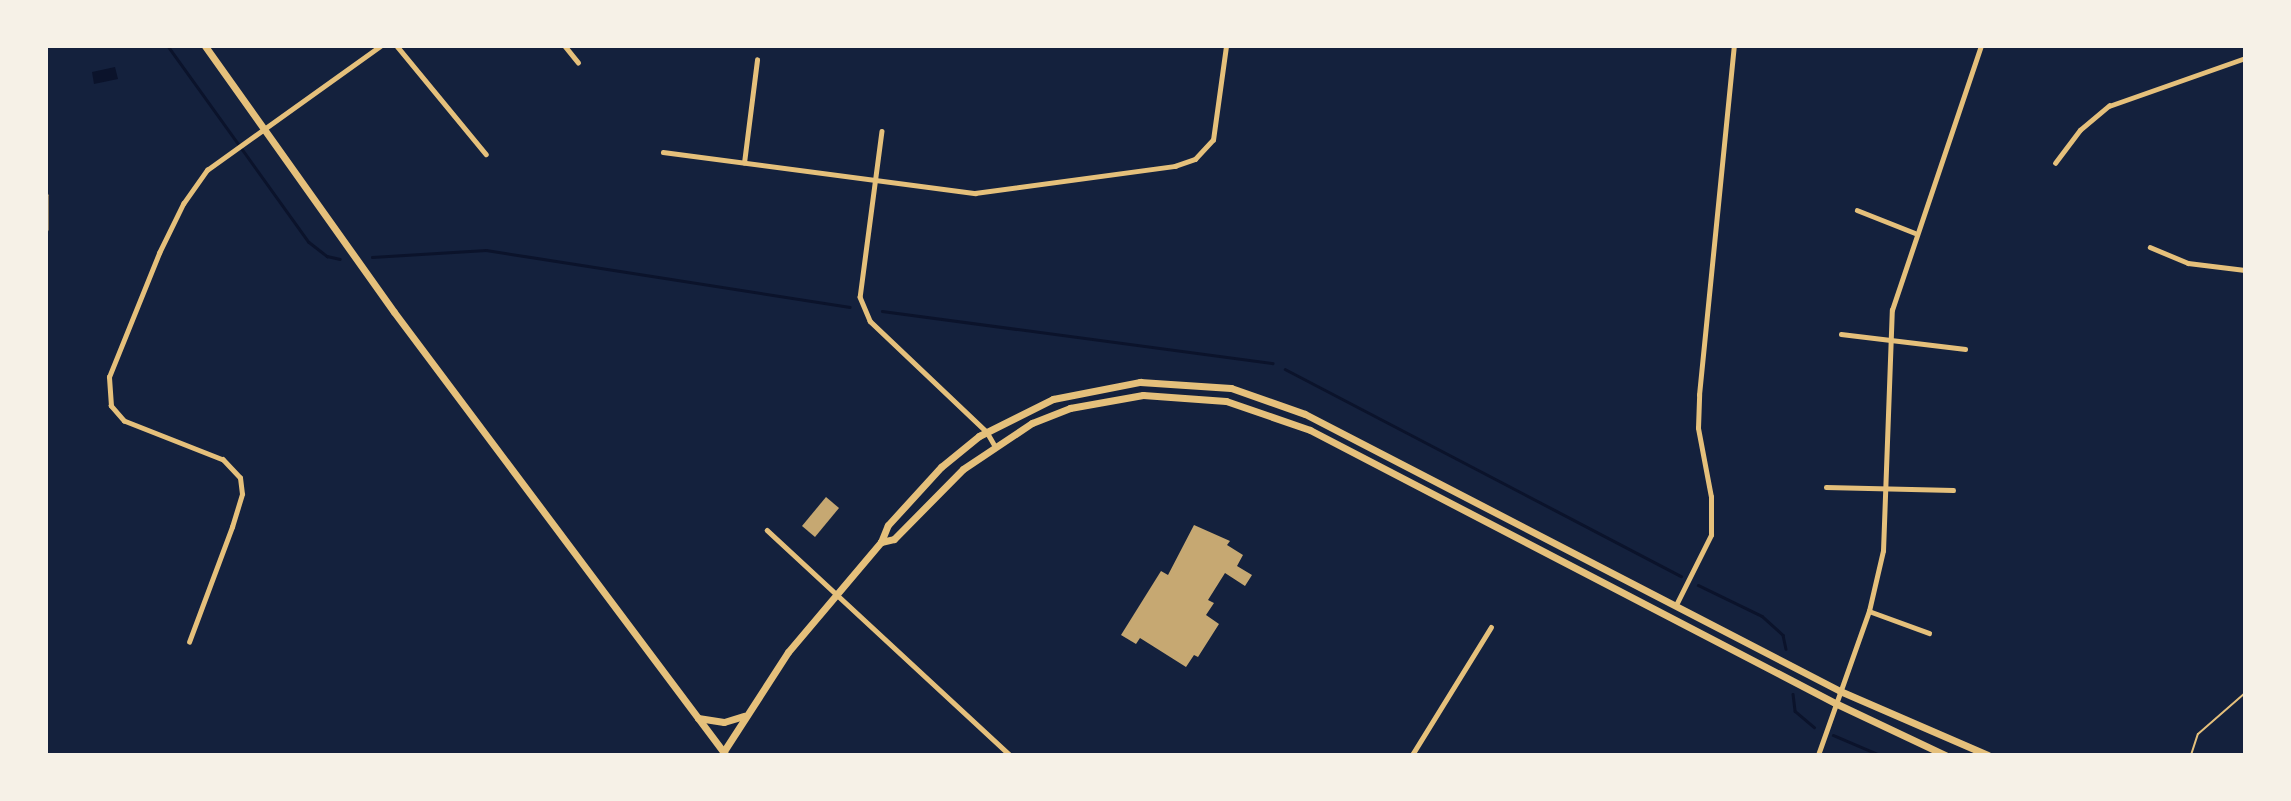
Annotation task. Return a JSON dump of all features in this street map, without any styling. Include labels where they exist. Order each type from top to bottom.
[{"type":"main road","points":[[205,46],[264,132],[724,753],[744,716],[788,652],[881,542],[888,525],[942,467],[986,432],[1053,399],[1096,388],[1159,382],[1231,388],[1305,414],[1840,691],[1988,755]]},
{"type":"main road","points":[[881,542],[894,539],[940,490],[995,446],[1032,423],[1070,408],[1144,395],[1226,401],[1257,410],[1310,430],[1834,703],[1945,755]]},
{"type":"main road","points":[[698,718],[724,722],[744,716]]},
{"type":"street","points":[[189,642],[232,527],[242,494],[240,478],[223,460],[124,421],[112,406],[109,378],[183,204],[207,170],[264,132],[380,46]]},
{"type":"street","points":[[397,46],[486,154]]},
{"type":"street","points":[[565,46],[578,62]]},
{"type":"street","points":[[663,152],[975,193],[1175,166],[1195,159],[1213,140],[1226,46]]},
{"type":"street","points":[[1676,605],[1710,535],[1711,497],[1698,428],[1698,395],[1734,46]]},
{"type":"street","points":[[1818,755],[1834,703],[1869,611],[1883,551],[1889,340],[1892,310],[1915,233],[1980,46]]},
{"type":"street","points":[[2055,163],[2080,130],[2108,106],[2245,58]]},
{"type":"street","points":[[744,163],[757,60]]},
{"type":"street","points":[[882,130],[860,297],[870,321],[986,432],[995,446]]},
{"type":"street","points":[[46,196],[46,229]]},
{"type":"street","points":[[1857,210],[1915,233]]},
{"type":"street","points":[[2150,247],[2188,263],[2245,270]]},
{"type":"street","points":[[1841,334],[1965,349]]},
{"type":"street","points":[[1826,487],[1953,490]]},
{"type":"street","points":[[767,530],[835,596],[1010,755]]},
{"type":"street","points":[[1869,611],[1929,633]]},
{"type":"street","points":[[1412,755],[1491,628]]},
{"type":"lane","points":[[2191,755],[2198,734],[2245,693]]},
{"type":"water","points":[[115,67],[118,79],[94,84],[92,72]]},
{"type":"building","points":[[826,497],[839,508],[815,537],[802,526]]},
{"type":"building","points":[[1194,525],[1230,541],[1227,545],[1243,555],[1237,566],[1252,575],[1245,586],[1225,573],[1208,600],[1214,603],[1206,615],[1219,624],[1198,657],[1194,655],[1186,667],[1140,638],[1136,644],[1121,635],[1161,571],[1168,575]]},
{"type":"waterway","points":[[168,46],[309,242],[327,256],[340,259]]},
{"type":"waterway","points":[[372,257],[486,250],[850,307]]},
{"type":"waterway","points":[[882,311],[1273,363]]},
{"type":"waterway","points":[[1285,369],[1681,576]]},
{"type":"waterway","points":[[1698,585],[1762,616],[1783,635],[1786,649]]},
{"type":"waterway","points":[[1793,694],[1795,711],[1814,727]]},
{"type":"waterway","points":[[1833,735],[1880,755]]}]
